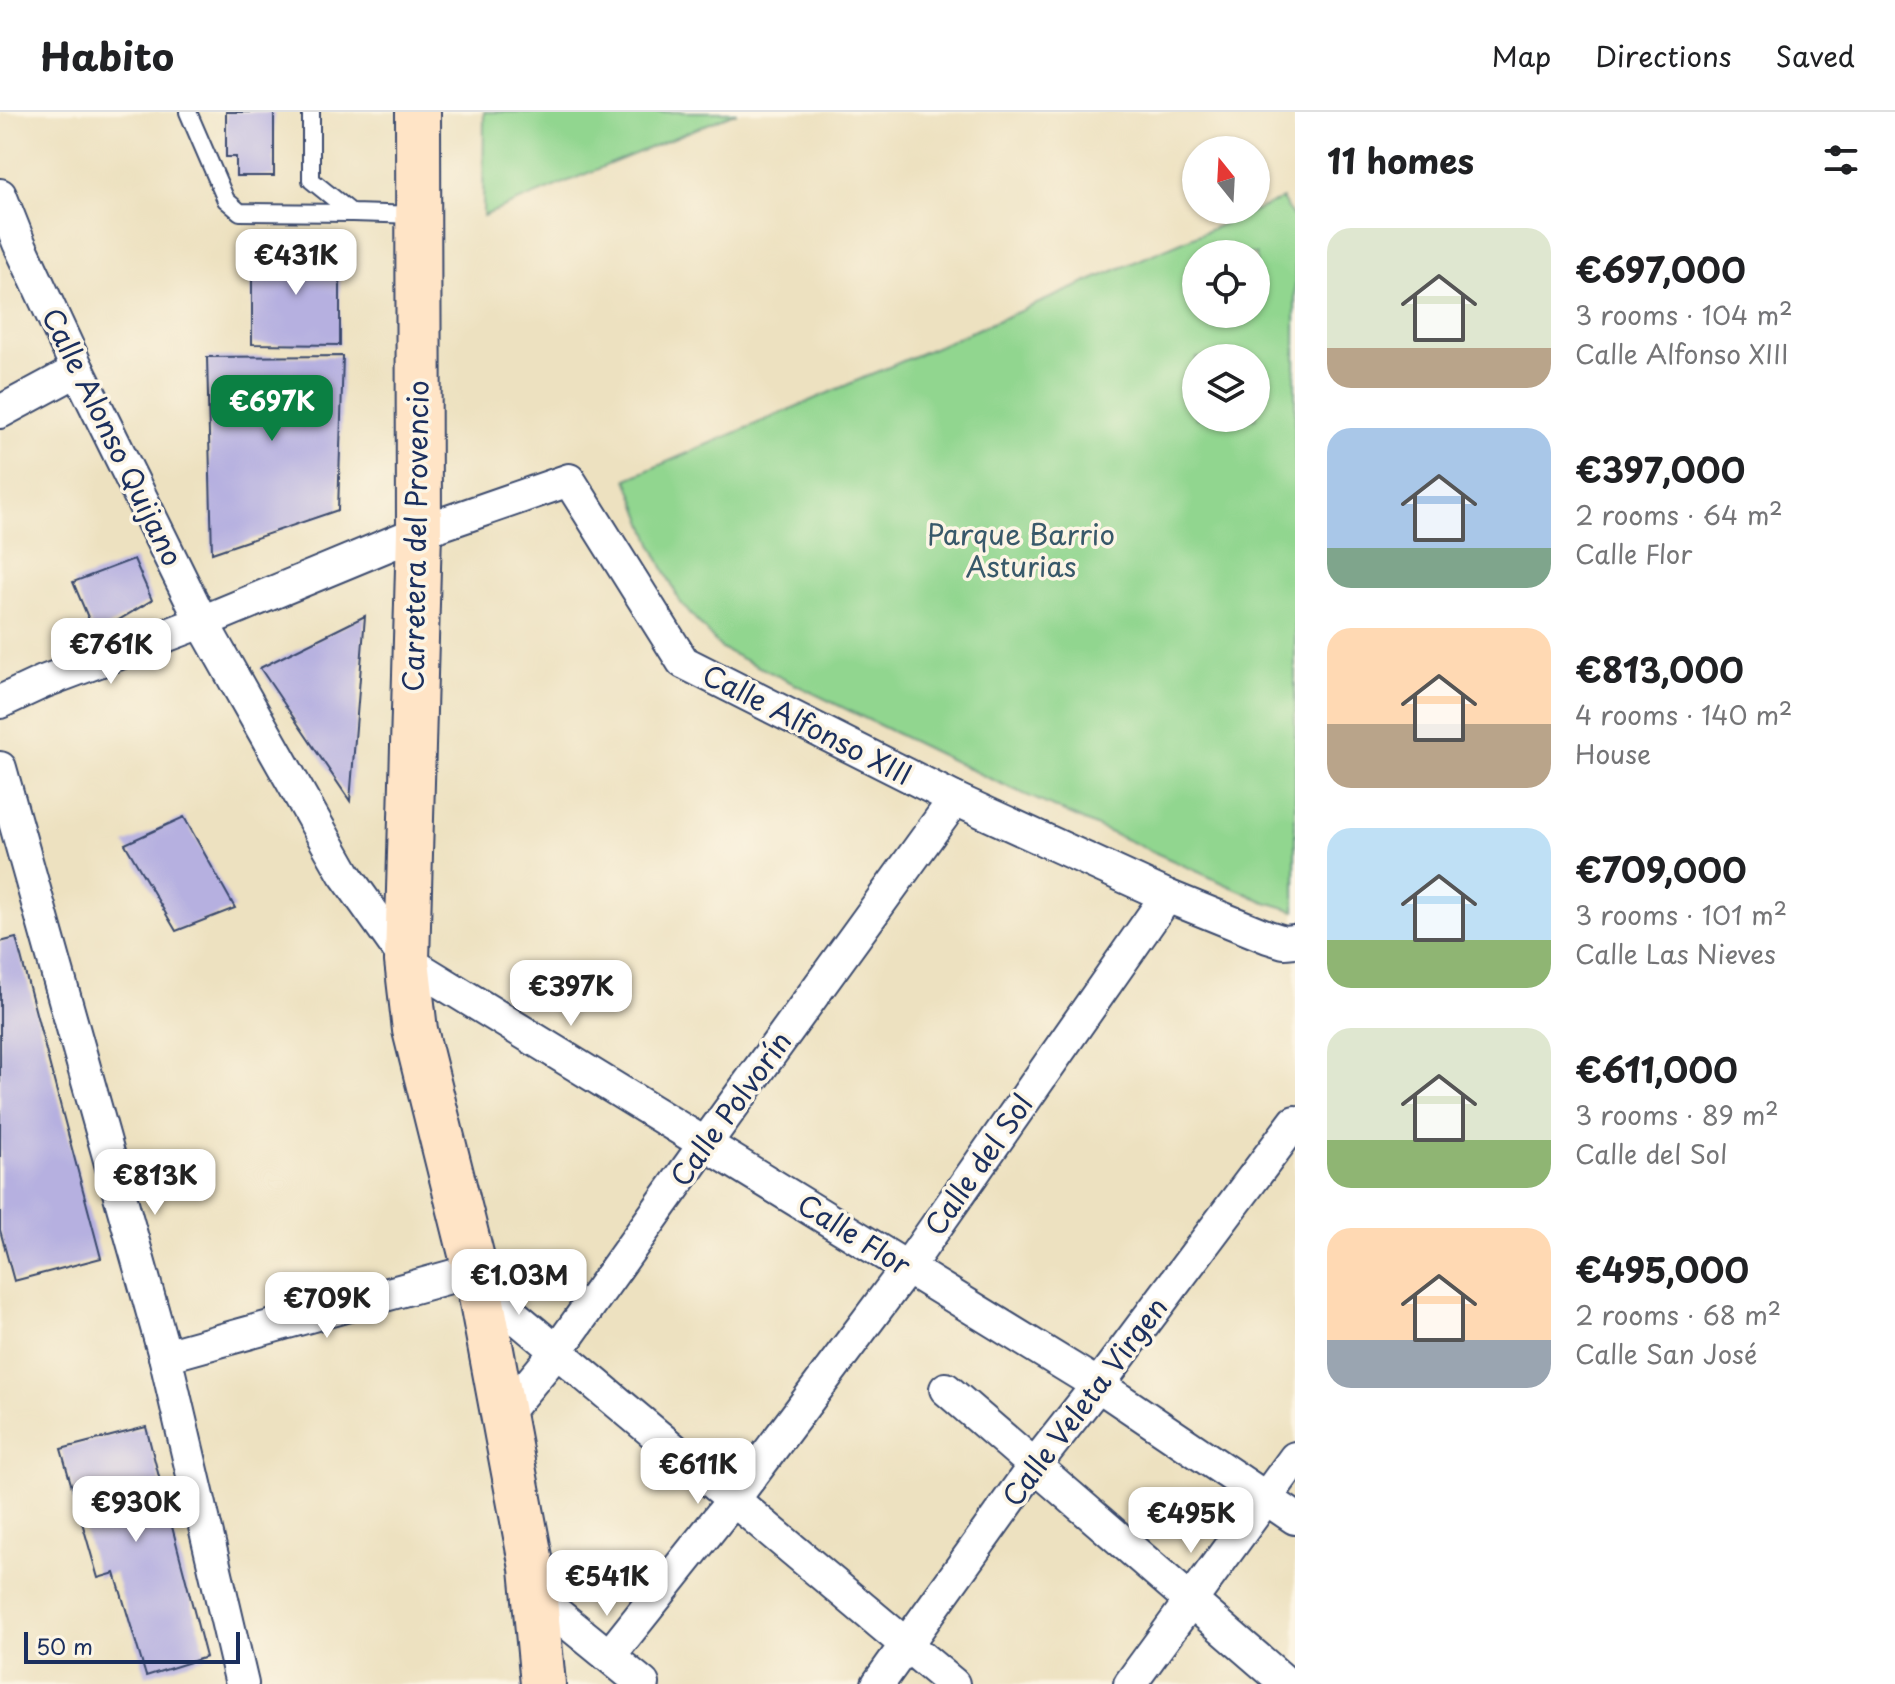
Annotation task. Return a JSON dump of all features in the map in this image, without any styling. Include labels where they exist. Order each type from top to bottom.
[{"type":"street","name":"Carretera del Provencio","points":[[418,112],[419,532],[407,961],[415,1030],[477,1278],[532,1568],[543,1684]]},
{"type":"street","name":"Calle Alonso Quijano","points":[[0,195],[78,370],[202,622],[344,873],[407,961]]},
{"type":"street","points":[[0,412],[78,370]]},
{"type":"street","name":"Calle Alfonso XIII","points":[[0,702],[419,532],[569,480],[683,662],[955,799],[1167,896],[1281,939],[1295,956]]},
{"type":"street","points":[[0,768],[165,1356],[242,1684]]},
{"type":"street","name":"Calle Polvorín","points":[[503,1416],[557,1351],[955,799]]},
{"type":"street","name":"Calle del Sol","points":[[609,1656],[734,1499],[907,1268],[1167,896]]},
{"type":"street","name":"Calle Flor","points":[[407,961],[1098,1385],[1295,1518]]},
{"type":"street","name":"Calle Veleta Virgen","points":[[878,1684],[1034,1466],[1295,1122]]},
{"type":"street","points":[[165,1356],[477,1278],[557,1351],[953,1684]]},
{"type":"street","points":[[946,1389],[1287,1684]]},
{"type":"street","points":[[1130,1684],[1295,1458]]},
{"type":"street","points":[[535,1596],[643,1684]]},
{"type":"lane","points":[[188,112],[226,200],[240,212],[418,215]]},
{"type":"lane","points":[[311,112],[311,180],[352,213]]},
{"type":"green space","points":[[484,112],[737,112],[483,216]]},
{"type":"green space","name":"Parque Barrio Asturias","points":[[1282,199],[1295,220],[1295,911],[1263,901],[984,776],[722,649],[680,602],[654,549],[627,479],[1182,242],[1182,328],[1270,328],[1270,240],[1186,240],[1224,224],[1270,224],[1270,204]]},
{"type":"building","points":[[226,112],[274,112],[274,176],[236,176],[236,157],[226,157]]},
{"type":"building","points":[[252,250],[340,250],[340,345],[252,344]]},
{"type":"building","points":[[343,356],[338,510],[212,553],[207,357]]},
{"type":"building","points":[[134,559],[152,600],[95,634],[73,582]]},
{"type":"building","points":[[365,616],[350,801],[260,668]]},
{"type":"building","points":[[184,817],[235,908],[176,931],[125,844]]},
{"type":"building","points":[[16,938],[101,1258],[14,1281],[0,1230],[0,942]]},
{"type":"building","points":[[146,1427],[206,1657],[146,1676],[115,1573],[98,1578],[61,1449]]}]
